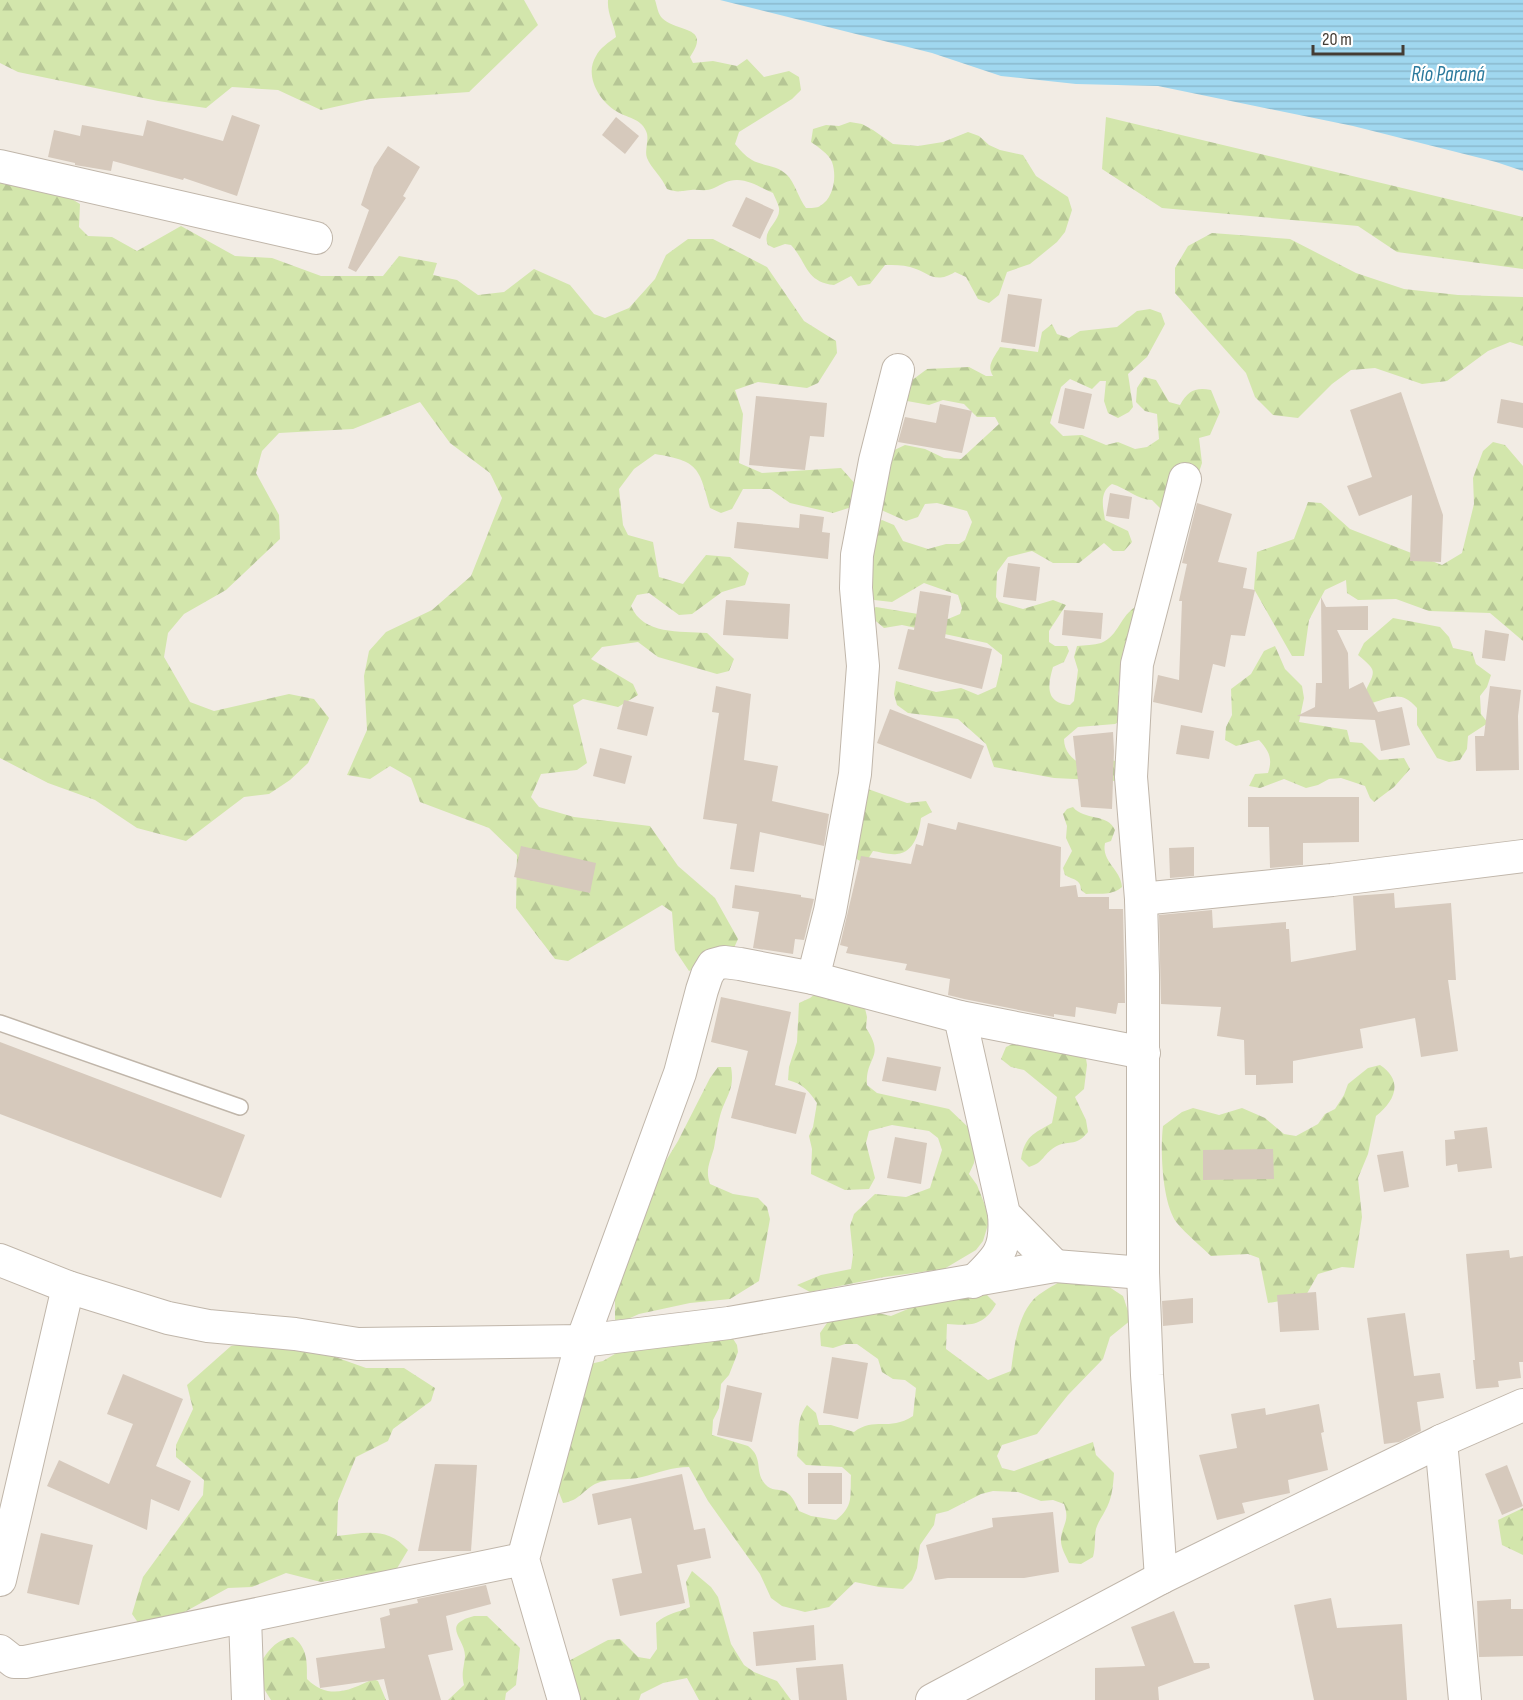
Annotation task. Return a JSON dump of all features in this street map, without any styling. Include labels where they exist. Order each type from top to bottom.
[{"type":"street","points":[[0,166],[316,238]]},
{"type":"street","points":[[813,978],[830,911],[855,774],[863,666],[855,588],[857,555],[883,429],[898,370]]},
{"type":"street","points":[[1161,1578],[1147,1375],[1143,1273],[1144,1053],[1141,899],[1131,777],[1137,664],[1185,478]]},
{"type":"street","points":[[1141,899],[1332,880],[1523,856]]},
{"type":"street","points":[[564,1700],[523,1559],[582,1341],[680,1073],[707,975],[713,965],[724,962],[813,978],[960,1017],[1144,1053]]},
{"type":"street","points":[[960,1017],[1004,1214],[1005,1234],[997,1258],[973,1282]]},
{"type":"street","points":[[1004,1214],[1055,1266]]},
{"type":"street","points":[[0,1260],[68,1287],[168,1318],[208,1326],[295,1334],[358,1344],[582,1341],[729,1323],[1055,1266],[1143,1273]]},
{"type":"street","points":[[0,1580],[68,1287]]},
{"type":"street","points":[[932,1700],[1161,1578],[1442,1441],[1523,1405]]},
{"type":"street","points":[[1442,1441],[1465,1700]]},
{"type":"street","points":[[0,1651],[14,1662],[25,1662],[523,1559]]},
{"type":"street","points":[[245,1618],[248,1700]]},
{"type":"lane","points":[[0,1023],[240,1107]]},
{"type":"green space","points":[[0,0],[524,0],[538,25],[469,92],[370,99],[321,110],[278,90],[232,87],[206,108],[158,101],[18,72],[0,63]]},
{"type":"green space","points":[[608,0],[655,0],[662,18],[695,35],[696,47],[690,57],[693,63],[713,61],[737,66],[747,59],[764,77],[789,71],[799,77],[801,90],[792,99],[739,132],[735,144],[752,160],[779,169],[787,175],[806,208],[817,207],[825,202],[834,180],[831,159],[811,142],[813,129],[826,125],[839,126],[850,122],[862,124],[893,144],[918,146],[943,142],[968,132],[979,136],[989,145],[1000,150],[1023,155],[1036,176],[1068,197],[1072,210],[1065,232],[1057,242],[1030,264],[1007,272],[999,295],[989,303],[978,299],[966,277],[955,272],[948,276],[937,277],[910,267],[885,265],[870,284],[858,286],[851,276],[834,285],[817,280],[791,245],[785,244],[774,248],[768,245],[767,235],[779,213],[779,206],[773,193],[742,180],[728,181],[708,190],[667,189],[647,158],[647,134],[644,127],[641,123],[610,107],[595,87],[593,63],[602,48],[616,37]]},
{"type":"green space","points":[[1106,117],[1523,217],[1523,269],[1397,252],[1358,226],[1162,208],[1102,169]]},
{"type":"green space","points":[[0,177],[59,191],[80,204],[79,227],[88,236],[112,237],[137,251],[181,226],[235,256],[272,258],[321,276],[383,276],[399,256],[437,263],[433,275],[457,280],[478,295],[504,292],[534,269],[570,285],[594,314],[605,318],[629,308],[655,279],[666,255],[688,239],[713,239],[767,267],[804,321],[836,341],[837,353],[818,383],[807,388],[758,382],[735,390],[743,414],[739,463],[762,473],[841,468],[858,487],[861,504],[833,513],[790,503],[770,489],[743,489],[732,509],[721,513],[710,508],[699,475],[689,464],[655,454],[634,469],[619,489],[623,525],[628,535],[653,542],[659,577],[683,584],[706,555],[730,557],[749,573],[745,585],[722,592],[692,614],[679,615],[649,593],[637,595],[631,606],[644,622],[653,627],[663,630],[707,633],[734,659],[729,671],[717,674],[658,657],[638,642],[602,647],[591,659],[633,684],[638,695],[618,707],[583,699],[573,705],[587,763],[577,770],[541,774],[531,797],[539,807],[574,817],[650,826],[678,866],[715,898],[738,939],[733,950],[689,971],[675,950],[672,912],[662,905],[568,961],[555,959],[516,908],[517,855],[489,828],[420,802],[411,778],[390,766],[370,779],[347,775],[367,730],[364,676],[369,651],[386,632],[432,610],[471,576],[502,498],[490,473],[450,443],[420,402],[353,429],[279,433],[262,451],[256,473],[279,515],[280,539],[226,590],[184,614],[168,633],[164,657],[190,702],[214,711],[289,694],[314,699],[329,718],[308,763],[290,780],[269,794],[244,797],[186,841],[137,828],[95,800],[48,783],[0,758]]},
{"type":"green space","points":[[1212,233],[1290,239],[1356,273],[1404,289],[1458,295],[1523,297],[1523,346],[1510,342],[1488,351],[1447,381],[1422,384],[1375,368],[1351,370],[1332,384],[1298,418],[1273,415],[1255,397],[1246,373],[1175,293],[1175,268],[1188,246]]},
{"type":"green space","points":[[1150,309],[1161,313],[1165,324],[1147,357],[1128,374],[1133,407],[1129,412],[1118,418],[1108,413],[1104,401],[1106,381],[1100,381],[1092,389],[1070,379],[1061,387],[1050,423],[1063,436],[1082,435],[1106,445],[1118,442],[1135,449],[1147,447],[1159,439],[1157,414],[1145,411],[1136,402],[1137,388],[1144,377],[1156,380],[1169,402],[1180,405],[1192,391],[1211,390],[1220,412],[1210,435],[1199,438],[1202,463],[1198,475],[1175,503],[1161,509],[1152,500],[1142,498],[1112,484],[1108,487],[1103,500],[1105,520],[1128,531],[1132,542],[1124,551],[1113,551],[1104,543],[1079,563],[1053,563],[1032,551],[1008,557],[997,572],[996,597],[999,602],[1023,609],[1053,600],[1066,605],[1049,631],[1049,642],[1055,646],[1067,646],[1069,651],[1064,662],[1053,667],[1049,687],[1052,697],[1062,704],[1070,705],[1074,701],[1078,670],[1074,657],[1077,646],[1098,644],[1107,640],[1131,610],[1137,606],[1132,643],[1118,694],[1126,718],[1115,724],[1078,727],[1064,739],[1067,752],[1085,765],[1103,757],[1115,761],[1121,772],[1120,778],[1115,781],[1054,778],[994,767],[986,744],[958,719],[908,713],[897,705],[894,694],[896,681],[936,692],[961,688],[978,695],[996,687],[1002,655],[987,643],[902,625],[884,628],[870,616],[870,610],[876,607],[948,619],[960,614],[962,608],[958,595],[924,583],[892,602],[874,600],[869,588],[871,524],[882,520],[894,525],[903,541],[928,549],[946,544],[959,544],[965,540],[972,522],[967,511],[937,503],[925,504],[918,517],[906,521],[879,509],[886,454],[905,445],[925,449],[944,458],[961,459],[999,424],[995,417],[977,417],[964,404],[943,400],[929,405],[907,401],[904,396],[911,381],[927,369],[969,367],[986,376],[993,376],[990,368],[1000,347],[1038,352],[1042,332],[1052,324],[1057,334],[1069,338],[1080,331],[1117,327],[1137,311]]},
{"type":"green space","points":[[1493,442],[1505,445],[1523,466],[1523,641],[1490,613],[1429,611],[1396,599],[1358,600],[1347,593],[1346,580],[1325,590],[1309,620],[1304,656],[1292,656],[1254,589],[1257,552],[1294,539],[1308,502],[1321,503],[1350,529],[1442,565],[1462,553],[1474,504],[1473,478],[1483,451]]},
{"type":"green space","points":[[1393,618],[1440,627],[1449,637],[1453,648],[1472,652],[1476,664],[1491,675],[1487,687],[1480,696],[1481,714],[1488,723],[1468,736],[1467,749],[1460,760],[1449,762],[1437,758],[1417,725],[1417,708],[1411,702],[1396,696],[1372,703],[1365,692],[1373,671],[1369,664],[1358,655],[1364,643]]},
{"type":"green space","points":[[1275,646],[1285,669],[1302,686],[1304,698],[1299,722],[1347,730],[1350,742],[1362,743],[1379,760],[1404,758],[1410,769],[1394,787],[1374,802],[1365,786],[1341,778],[1329,779],[1306,788],[1284,779],[1260,788],[1249,786],[1255,774],[1268,773],[1270,759],[1268,751],[1259,740],[1236,746],[1225,740],[1226,727],[1232,715],[1231,689],[1251,674],[1264,651]]},
{"type":"green space","points":[[868,789],[907,803],[926,801],[932,812],[921,818],[915,840],[908,850],[894,854],[873,851],[865,864],[855,858]]},
{"type":"green space","points":[[1073,807],[1083,814],[1107,821],[1115,830],[1111,841],[1105,843],[1105,850],[1108,861],[1121,881],[1122,887],[1118,890],[1105,894],[1086,894],[1081,890],[1078,882],[1065,875],[1063,868],[1072,851],[1066,838],[1067,826],[1063,814],[1067,809]]},
{"type":"green space","points":[[820,990],[864,1004],[867,1017],[866,1028],[872,1038],[875,1052],[867,1075],[867,1085],[877,1093],[949,1109],[968,1127],[973,1138],[976,1150],[969,1174],[977,1185],[990,1218],[983,1241],[976,1250],[944,1269],[884,1277],[810,1292],[797,1285],[821,1275],[851,1269],[853,1255],[850,1226],[854,1214],[875,1194],[906,1197],[930,1188],[942,1150],[938,1138],[929,1131],[892,1125],[869,1131],[866,1143],[875,1178],[869,1189],[845,1190],[811,1174],[812,1149],[809,1136],[817,1103],[805,1088],[788,1080],[789,1067],[797,1042],[799,1003]]},
{"type":"green space","points":[[1017,1042],[1085,1052],[1087,1065],[1084,1089],[1075,1097],[1086,1120],[1088,1132],[1075,1142],[1055,1147],[1041,1161],[1029,1167],[1021,1159],[1025,1145],[1035,1133],[1052,1123],[1057,1097],[1024,1070],[1011,1067],[1001,1059],[1006,1047]]},
{"type":"green space","points":[[1380,1065],[1392,1078],[1394,1091],[1388,1104],[1376,1116],[1368,1154],[1358,1178],[1362,1217],[1354,1268],[1342,1267],[1318,1274],[1305,1297],[1268,1303],[1259,1258],[1248,1254],[1211,1256],[1177,1223],[1165,1190],[1162,1162],[1163,1126],[1182,1112],[1193,1108],[1219,1115],[1242,1108],[1265,1118],[1284,1134],[1296,1136],[1318,1124],[1325,1114],[1335,1109],[1348,1084],[1368,1068]]},
{"type":"green space","points":[[718,1067],[731,1067],[732,1081],[719,1120],[708,1174],[710,1184],[733,1194],[758,1198],[767,1207],[770,1219],[759,1281],[730,1299],[690,1303],[639,1314],[628,1319],[615,1320],[615,1293],[656,1177]]},
{"type":"green space","points":[[1078,1272],[1100,1281],[1123,1296],[1131,1320],[1110,1337],[1103,1359],[1068,1395],[1037,1434],[1002,1445],[997,1456],[1002,1468],[1014,1471],[1093,1442],[1096,1455],[1114,1473],[1112,1493],[1096,1529],[1093,1557],[1081,1564],[1069,1563],[1062,1548],[1061,1538],[1066,1518],[1064,1504],[1053,1500],[1041,1501],[1018,1492],[993,1491],[936,1514],[934,1525],[920,1545],[917,1568],[912,1580],[903,1589],[855,1582],[829,1607],[805,1612],[782,1606],[771,1598],[760,1574],[708,1501],[689,1467],[636,1478],[601,1482],[573,1500],[563,1503],[554,1479],[590,1364],[603,1361],[625,1348],[730,1334],[737,1345],[738,1352],[729,1375],[721,1384],[719,1408],[713,1420],[712,1435],[748,1446],[756,1455],[760,1474],[765,1484],[788,1494],[799,1511],[811,1516],[836,1520],[848,1505],[851,1495],[851,1475],[842,1467],[806,1465],[797,1456],[799,1424],[803,1411],[807,1405],[816,1413],[819,1425],[831,1425],[854,1432],[869,1425],[896,1423],[913,1416],[916,1388],[905,1380],[893,1379],[882,1372],[878,1359],[857,1344],[845,1344],[833,1348],[821,1346],[820,1333],[827,1323],[840,1316],[865,1310],[891,1316],[949,1292],[987,1295],[996,1304],[987,1317],[976,1323],[947,1324],[946,1349],[988,1380],[1011,1371],[1020,1324],[1033,1300]]},
{"type":"green space","points":[[282,1338],[366,1368],[404,1368],[435,1388],[431,1401],[393,1429],[388,1441],[356,1457],[338,1501],[337,1536],[384,1534],[400,1542],[408,1550],[396,1570],[321,1582],[286,1573],[252,1587],[228,1588],[163,1624],[139,1624],[132,1614],[143,1577],[203,1495],[204,1480],[176,1457],[176,1445],[193,1409],[187,1385],[231,1346]]},
{"type":"green space","points":[[1523,1508],[1523,1555],[1502,1545],[1498,1520]]},
{"type":"green space","points":[[692,1571],[711,1587],[718,1597],[731,1644],[744,1665],[754,1672],[777,1681],[791,1700],[699,1700],[687,1678],[663,1683],[641,1694],[639,1700],[566,1700],[563,1664],[608,1640],[620,1639],[638,1657],[650,1659],[657,1649],[656,1623],[668,1615],[690,1607],[686,1582]]},
{"type":"green space","points":[[474,1616],[487,1616],[520,1648],[516,1685],[506,1693],[505,1700],[448,1700],[464,1685],[465,1656],[456,1628],[464,1620]]},
{"type":"green space","points":[[293,1637],[302,1646],[307,1662],[307,1679],[315,1686],[323,1690],[339,1691],[356,1687],[373,1679],[378,1681],[386,1700],[271,1700],[257,1678],[256,1671],[266,1654],[275,1645]]},
{"type":"water","name":"Río Paraná","points":[[720,0],[1523,0],[1523,171],[1353,126],[1158,86],[1076,84],[1001,76],[932,53]]},
{"type":"building","points":[[232,115],[260,125],[237,196],[184,178],[183,180],[113,161],[111,171],[75,165],[75,163],[48,157],[54,130],[80,136],[82,125],[143,136],[147,120],[223,141]]},
{"type":"building","points":[[616,117],[639,136],[625,154],[602,135]]},
{"type":"building","points":[[388,146],[420,167],[403,196],[406,198],[356,272],[348,268],[369,210],[361,205],[374,167]]},
{"type":"building","points":[[746,197],[774,210],[760,239],[732,226]]},
{"type":"building","points":[[1008,294],[1042,299],[1035,347],[1001,342]]},
{"type":"building","points":[[1065,388],[1092,394],[1084,429],[1058,423]]},
{"type":"building","points":[[1401,392],[1443,515],[1441,562],[1410,561],[1412,495],[1359,516],[1347,486],[1372,477],[1350,410]]},
{"type":"building","points":[[756,396],[827,403],[824,437],[810,436],[805,470],[749,465]]},
{"type":"building","points":[[1501,399],[1523,403],[1523,428],[1497,423]]},
{"type":"building","points":[[940,404],[972,411],[962,453],[898,442],[905,417],[936,423]]},
{"type":"building","points":[[1110,493],[1132,497],[1129,519],[1106,516]]},
{"type":"building","points":[[1197,503],[1232,514],[1218,562],[1247,568],[1243,588],[1255,590],[1245,636],[1231,635],[1225,667],[1213,664],[1202,713],[1153,702],[1158,675],[1179,680],[1182,601],[1179,601],[1187,564],[1182,563]]},
{"type":"building","points":[[800,514],[824,517],[822,532],[830,533],[828,559],[734,548],[737,522],[799,528]]},
{"type":"building","points":[[1008,563],[1040,567],[1036,601],[1003,597]]},
{"type":"building","points":[[920,591],[951,596],[945,638],[992,649],[982,689],[898,669],[908,629],[914,630]]},
{"type":"building","points":[[1321,597],[1326,607],[1368,606],[1368,630],[1337,630],[1348,653],[1349,689],[1363,682],[1378,712],[1402,707],[1410,745],[1381,751],[1375,720],[1297,716],[1315,707],[1316,683],[1322,683]]},
{"type":"building","points":[[726,600],[790,604],[788,639],[723,635]]},
{"type":"building","points":[[1064,610],[1103,613],[1101,639],[1062,635]]},
{"type":"building","points":[[1485,630],[1509,634],[1505,661],[1482,658]]},
{"type":"building","points":[[716,686],[751,694],[744,760],[778,766],[772,801],[829,814],[824,846],[760,832],[754,872],[730,869],[737,824],[703,819],[719,713],[712,712]]},
{"type":"building","points":[[1490,686],[1521,690],[1518,716],[1519,770],[1476,771],[1475,736],[1484,736]]},
{"type":"building","points":[[624,700],[654,707],[647,736],[617,729]]},
{"type":"building","points":[[890,709],[984,746],[971,779],[877,743]]},
{"type":"building","points":[[1181,725],[1214,731],[1209,759],[1176,754]]},
{"type":"building","points":[[1113,732],[1112,809],[1081,807],[1073,736]]},
{"type":"building","points":[[600,748],[632,756],[625,784],[593,776]]},
{"type":"building","points":[[1248,797],[1359,797],[1359,842],[1303,843],[1303,865],[1270,868],[1269,827],[1248,827]]},
{"type":"building","points":[[958,822],[1061,847],[1060,887],[1076,885],[1078,897],[1109,897],[1109,909],[1123,909],[1125,1003],[1118,1003],[1116,1014],[1076,1007],[1075,1017],[1054,1014],[1054,1017],[964,999],[948,995],[950,979],[905,970],[907,964],[846,953],[848,947],[840,945],[861,856],[911,864],[916,844],[923,846],[928,823],[956,830]]},
{"type":"building","points":[[521,846],[596,863],[590,893],[514,877]]},
{"type":"building","points":[[1194,847],[1194,876],[1170,878],[1169,848]]},
{"type":"building","points":[[735,885],[814,899],[804,940],[795,939],[793,954],[753,948],[759,912],[732,908]]},
{"type":"building","points":[[1394,893],[1395,908],[1451,903],[1456,980],[1448,980],[1458,1051],[1421,1057],[1415,1018],[1360,1029],[1363,1048],[1293,1061],[1293,1083],[1256,1085],[1256,1075],[1245,1075],[1244,1040],[1217,1036],[1221,1007],[1161,1004],[1159,915],[1212,910],[1213,928],[1286,922],[1286,929],[1289,929],[1291,962],[1356,950],[1353,896]]},
{"type":"building","points":[[721,997],[791,1012],[775,1085],[806,1093],[796,1134],[731,1118],[748,1051],[711,1042]]},
{"type":"building","points":[[0,1042],[245,1135],[221,1198],[0,1114]]},
{"type":"building","points":[[887,1057],[941,1067],[936,1091],[882,1081]]},
{"type":"building","points":[[1487,1127],[1492,1168],[1458,1172],[1457,1164],[1446,1166],[1445,1140],[1455,1139],[1454,1131]]},
{"type":"building","points":[[895,1137],[927,1143],[921,1184],[887,1178]]},
{"type":"building","points":[[1273,1149],[1274,1179],[1203,1180],[1203,1150]]},
{"type":"building","points":[[1403,1151],[1409,1187],[1384,1192],[1377,1155]]},
{"type":"building","points":[[1509,1250],[1510,1258],[1523,1256],[1523,1362],[1519,1362],[1521,1378],[1498,1381],[1499,1387],[1476,1389],[1466,1254]]},
{"type":"building","points":[[1316,1292],[1319,1330],[1280,1332],[1277,1295]]},
{"type":"building","points":[[1193,1298],[1193,1323],[1163,1326],[1162,1301]]},
{"type":"building","points":[[1405,1313],[1414,1376],[1440,1373],[1444,1398],[1417,1402],[1421,1431],[1399,1442],[1384,1444],[1367,1318]]},
{"type":"building","points":[[832,1357],[868,1363],[858,1419],[823,1413]]},
{"type":"building","points":[[123,1374],[183,1399],[156,1466],[191,1481],[179,1511],[151,1499],[147,1530],[47,1486],[59,1460],[109,1484],[133,1424],[107,1414]]},
{"type":"building","points":[[727,1385],[762,1393],[752,1442],[717,1435]]},
{"type":"building","points":[[1319,1404],[1324,1432],[1321,1433],[1328,1470],[1288,1480],[1290,1493],[1242,1503],[1245,1513],[1217,1520],[1199,1455],[1237,1448],[1231,1414],[1265,1408],[1266,1415]]},
{"type":"building","points":[[435,1464],[477,1465],[471,1551],[418,1551]]},
{"type":"building","points":[[1507,1465],[1523,1506],[1502,1515],[1485,1474]]},
{"type":"building","points":[[808,1473],[842,1473],[842,1504],[808,1504]]},
{"type":"building","points":[[682,1474],[694,1530],[705,1528],[711,1558],[677,1565],[685,1603],[620,1616],[612,1579],[642,1573],[631,1518],[598,1525],[592,1494]]},
{"type":"building","points":[[1053,1512],[1059,1572],[1024,1578],[935,1580],[926,1545],[993,1527],[992,1518]]},
{"type":"building","points":[[41,1533],[93,1545],[79,1605],[27,1593]]},
{"type":"building","points":[[486,1585],[491,1604],[446,1616],[453,1650],[428,1655],[441,1700],[389,1700],[384,1679],[320,1688],[316,1658],[385,1648],[380,1618],[390,1615],[389,1609],[418,1603],[417,1599]]},
{"type":"building","points":[[1331,1598],[1337,1628],[1402,1624],[1407,1700],[1314,1700],[1294,1605]]},
{"type":"building","points":[[1511,1599],[1511,1609],[1523,1609],[1523,1656],[1479,1657],[1477,1601]]},
{"type":"building","points":[[1174,1611],[1194,1663],[1209,1663],[1210,1668],[1158,1687],[1159,1700],[1095,1700],[1095,1668],[1145,1666],[1131,1627]]},
{"type":"building","points":[[814,1625],[816,1660],[756,1666],[753,1632]]},
{"type":"building","points":[[843,1664],[847,1700],[799,1700],[796,1668]]}]
